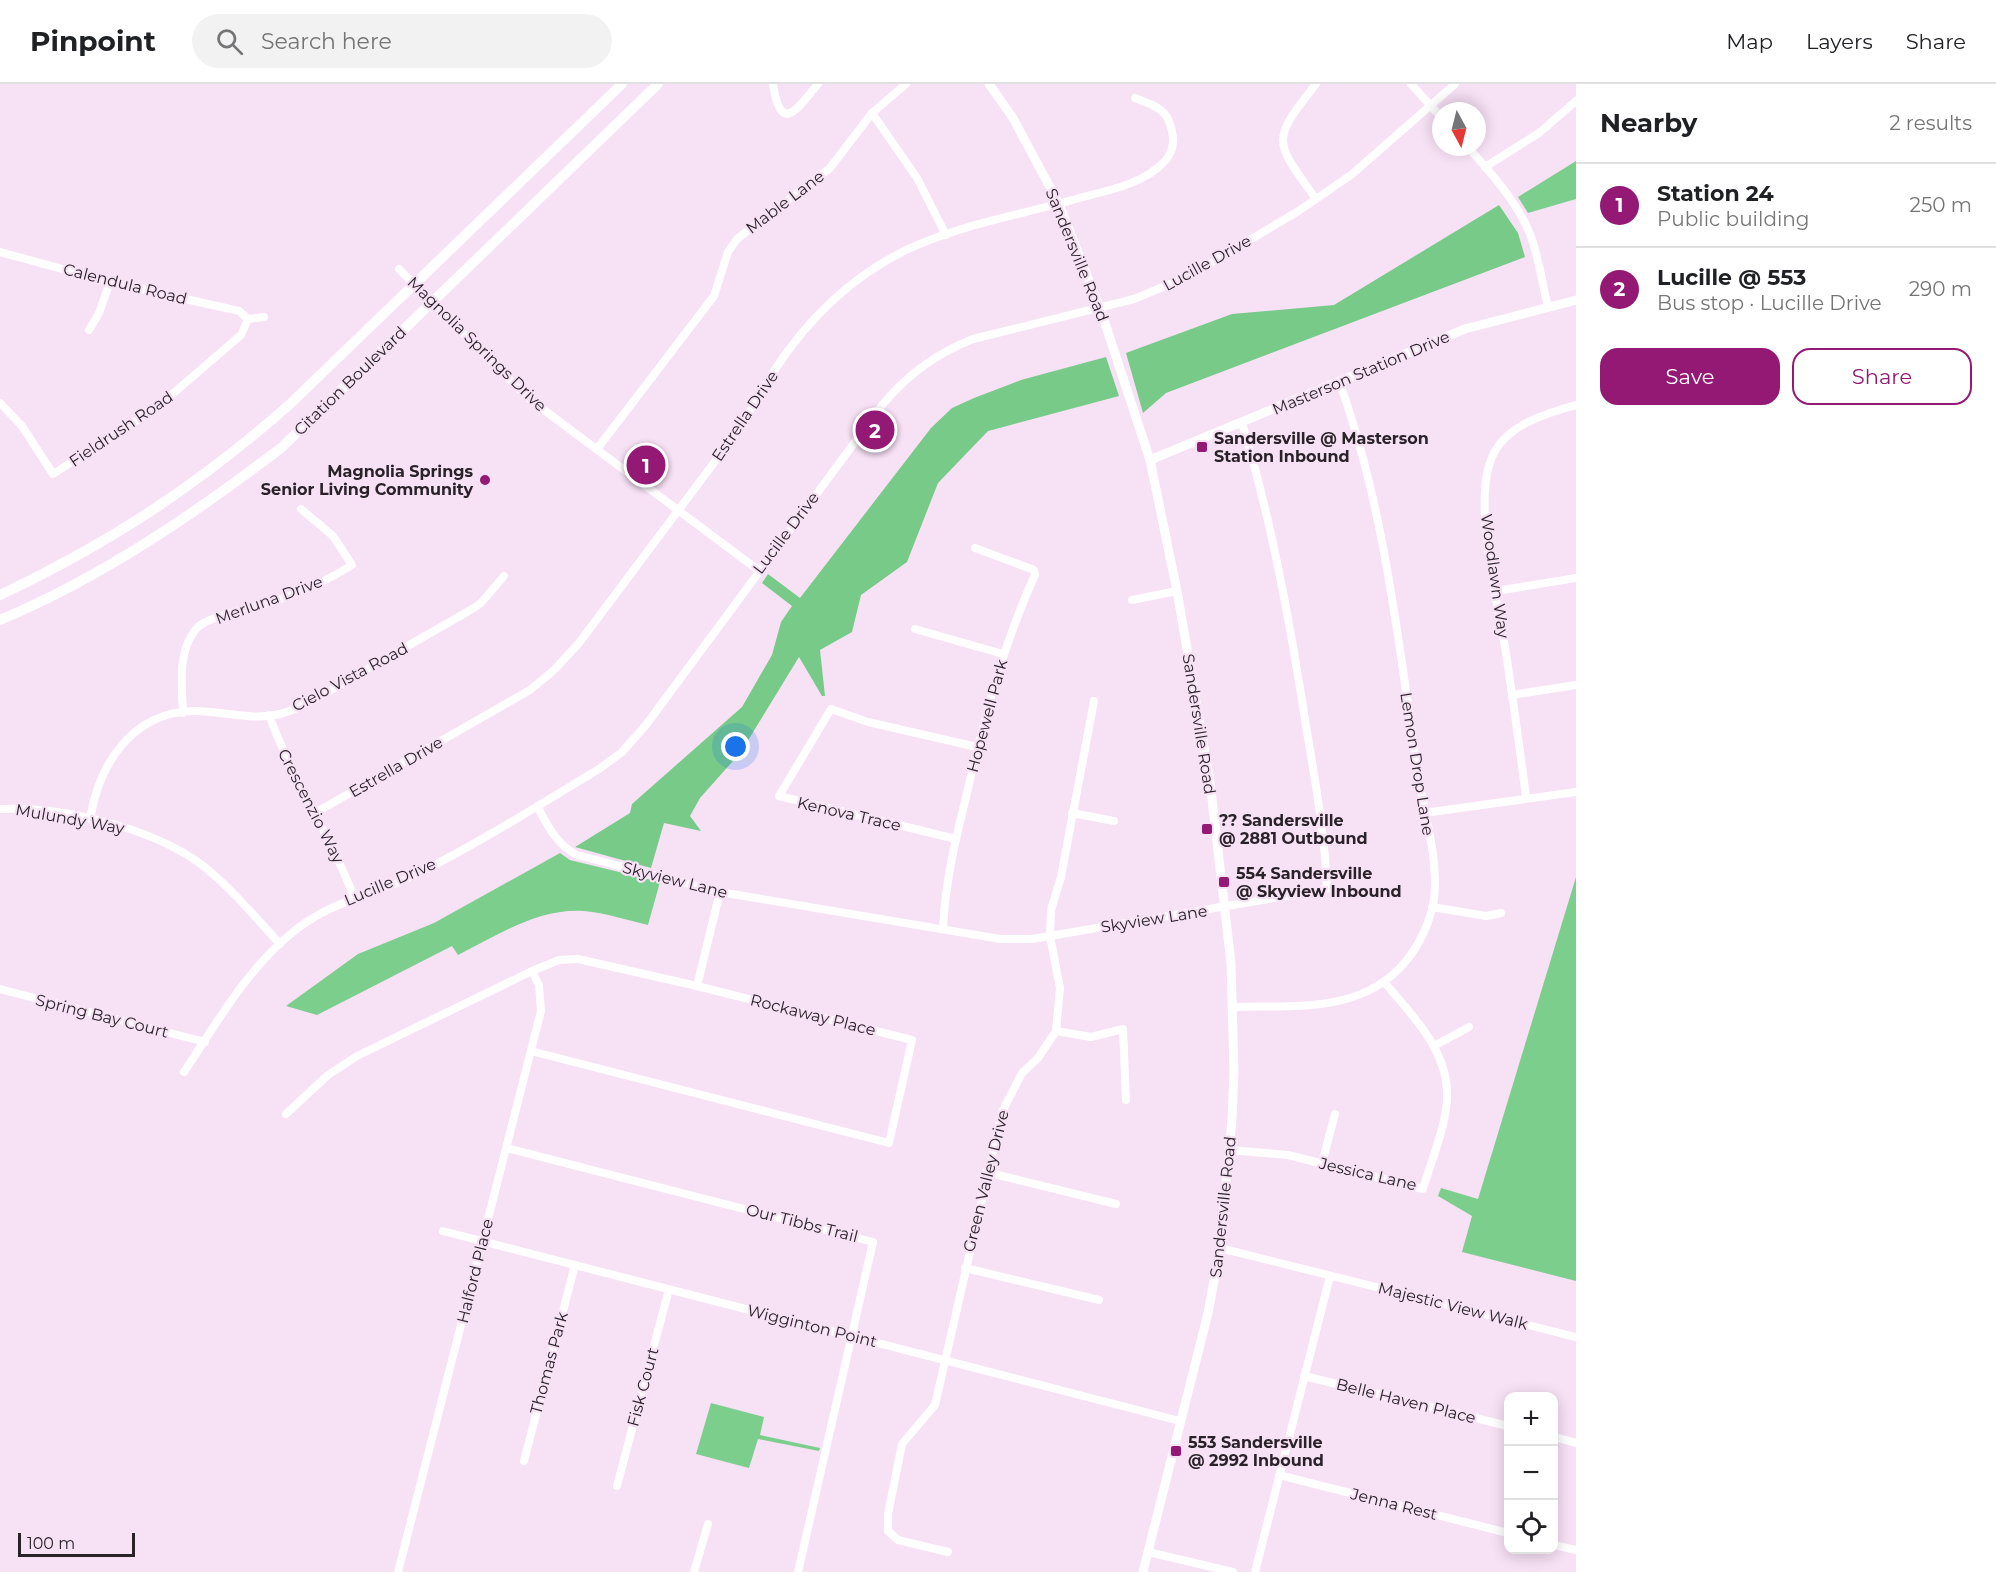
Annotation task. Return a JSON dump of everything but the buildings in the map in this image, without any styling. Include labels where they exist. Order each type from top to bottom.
[{"type":"main road","name":"Citation Boulevard","points":[[0,595],[46,573],[154,511],[233,454],[289,405],[622,84]]},
{"type":"main road","name":"Citation Boulevard","points":[[0,620],[75,584],[161,535],[226,490],[280,447],[658,84]]},
{"type":"street","points":[[773,84],[778,106],[784,112],[792,113],[800,108],[816,85]]},
{"type":"street","name":"Mable Lane","points":[[597,448],[714,296],[728,252],[737,239],[830,168],[872,113],[906,84]]},
{"type":"street","name":"Sandersville Road","points":[[989,84],[1013,118],[1059,204],[1100,308],[1150,459],[1177,591],[1210,782],[1224,908],[1233,1006],[1234,1071],[1230,1150],[1220,1248],[1208,1313],[1143,1572]]},
{"type":"street","points":[[1316,84],[1287,121],[1283,140],[1289,160],[1316,199]]},
{"type":"street","points":[[1411,84],[1431,107]]},
{"type":"street","name":"Lucille Drive","points":[[184,1072],[239,990],[280,944],[326,910],[354,897],[416,875],[537,806],[622,752],[646,725],[758,570],[883,404],[900,383],[918,368],[955,346],[973,339],[1100,308],[1161,290],[1187,277],[1316,199],[1372,158],[1455,84]]},
{"type":"street","name":"Estrella Drive","points":[[315,813],[543,681],[579,642],[748,416],[773,372],[807,326],[828,304],[870,270],[908,249],[946,235],[1128,185],[1158,168],[1167,160],[1173,147],[1173,131],[1167,116],[1155,106],[1135,98]]},
{"type":"street","points":[[1485,167],[1539,133],[1576,101]]},
{"type":"street","points":[[872,113],[916,178],[946,235]]},
{"type":"street","points":[[1476,156],[1514,203],[1529,233],[1548,307]]},
{"type":"street","name":"Calendula Road","points":[[0,252],[110,282],[239,311],[248,319]]},
{"type":"street","name":"Magnolia Springs Drive","points":[[399,269],[528,398],[758,570]]},
{"type":"street","points":[[89,330],[99,313],[110,282]]},
{"type":"street","name":"Masterson Station Drive","points":[[1150,459],[1242,423],[1465,329],[1576,300]]},
{"type":"street","points":[[248,319],[264,317]]},
{"type":"street","name":"Fieldrush Road","points":[[0,403],[22,426],[53,474],[155,409],[241,335],[248,319]]},
{"type":"street","name":"Lemon Drop Lane","points":[[1233,1006],[1338,1002],[1362,995],[1384,982],[1413,952],[1432,907],[1434,884],[1388,571],[1365,466],[1339,381]]},
{"type":"street","name":"Woodlawn Way","points":[[1526,797],[1484,493],[1493,454],[1513,432],[1530,421],[1576,405]]},
{"type":"street","name":"Skyview Lane","points":[[537,806],[555,838],[565,849],[577,855],[720,892],[1000,939],[1050,936],[1328,889],[1310,746],[1285,595],[1259,479],[1242,423]]},
{"type":"street","name":"Merluna Drive","points":[[183,713],[182,667],[187,645],[197,627],[221,615],[282,598],[352,566],[333,536],[301,508]]},
{"type":"street","name":"Hopewell Park","points":[[943,928],[956,839],[977,747],[1003,654],[1035,575],[1034,570],[975,548]]},
{"type":"street","name":"Cielo Vista Road","points":[[90,819],[99,778],[123,743],[143,727],[192,711],[254,717],[280,714],[310,702],[472,609],[481,603],[504,576]]},
{"type":"street","points":[[1496,591],[1576,578]]},
{"type":"street","points":[[1132,600],[1177,591]]},
{"type":"street","points":[[915,629],[1003,654]]},
{"type":"street","points":[[1512,694],[1576,685]]},
{"type":"street","name":"Green Valley Drive","points":[[948,1552],[898,1540],[888,1532],[888,1522],[902,1444],[935,1405],[986,1172],[1006,1102],[1022,1073],[1038,1058],[1056,1031],[1060,988],[1050,936],[1051,910],[1061,877],[1094,701]]},
{"type":"street","name":"Kenova Trace","points":[[956,839],[778,796],[831,709],[868,722],[977,747]]},
{"type":"street","name":"Crescenzio Way","points":[[269,715],[286,758],[315,813],[354,897]]},
{"type":"street","points":[[1424,813],[1526,797],[1576,792]]},
{"type":"street","name":"Mulundy Way","points":[[0,808],[29,809],[90,819],[130,829],[162,842],[197,862],[223,884],[280,944]]},
{"type":"street","points":[[1072,813],[1114,821]]},
{"type":"street","points":[[697,986],[720,892]]},
{"type":"street","points":[[1432,907],[1486,916],[1501,913]]},
{"type":"street","name":"Rockaway Place","points":[[286,1114],[328,1075],[357,1056],[559,960],[578,959],[697,986],[912,1040],[889,1143],[531,1051]]},
{"type":"street","name":"Halford Place","points":[[399,1572],[541,1011],[541,996],[532,971]]},
{"type":"street","name":"Jessica Lane","points":[[1230,1150],[1288,1155],[1423,1189],[1447,1100],[1445,1072],[1434,1046],[1384,982]]},
{"type":"street","name":"Spring Bay Court","points":[[0,989],[205,1042]]},
{"type":"street","points":[[1434,1046],[1469,1027]]},
{"type":"street","points":[[1056,1031],[1091,1037],[1123,1029],[1126,1100]]},
{"type":"street","points":[[1322,1163],[1335,1114]]},
{"type":"street","name":"Our Tibbs Trail","points":[[507,1148],[873,1242],[798,1572]]},
{"type":"street","points":[[986,1172],[1116,1204]]},
{"type":"street","name":"Wigginton Point","points":[[443,1231],[1180,1421]]},
{"type":"street","name":"Majestic View Walk","points":[[1220,1248],[1576,1337]]},
{"type":"street","name":"Thomas Park","points":[[524,1461],[575,1265]]},
{"type":"street","points":[[965,1268],[1098,1300]]},
{"type":"street","points":[[1255,1572],[1330,1276]]},
{"type":"street","name":"Fisk Court","points":[[617,1486],[669,1289]]},
{"type":"street","name":"Belle Haven Place","points":[[1304,1376],[1504,1425]]},
{"type":"street","points":[[1558,1438],[1576,1443]]},
{"type":"street","name":"Jenna Rest","points":[[1279,1475],[1504,1532]]},
{"type":"street","points":[[694,1572],[708,1524]]},
{"type":"street","points":[[1558,1546],[1576,1550]]},
{"type":"street","points":[[1148,1552],[1233,1572]]},
{"type":"green space","points":[[1576,161],[1576,199],[1528,213],[1518,197]]},
{"type":"green space","points":[[1499,205],[1518,233],[1525,257],[1166,393],[1143,413],[1126,353],[1232,314],[1334,305]]},
{"type":"green space","points":[[1106,357],[1119,396],[988,431],[938,483],[907,562],[861,595],[852,632],[820,650],[825,696],[822,696],[799,657],[741,752],[700,798],[690,816],[701,831],[664,823],[651,868],[575,847],[630,813],[632,804],[742,707],[772,655],[781,622],[792,606],[762,583],[768,574],[800,598],[931,428],[952,408],[1021,380]]},
{"type":"green space","points":[[560,853],[570,860],[660,882],[648,925],[584,911],[551,914],[534,918],[503,931],[458,955],[452,946],[317,1015],[286,1006],[358,954],[434,923]]},
{"type":"green space","points":[[1576,877],[1576,1281],[1462,1252],[1472,1216],[1438,1196],[1441,1188],[1478,1199]]},
{"type":"green space","points":[[711,1403],[764,1417],[760,1435],[820,1448],[819,1451],[758,1439],[749,1468],[696,1454]]},
{"type":"place","name":"Lucille @ 553","points":[[875,430]]},
{"type":"place","name":"Sandersville @ Masterson Station Inbound","points":[[1202,447]]},
{"type":"place","name":"Station 24","points":[[646,465]]},
{"type":"place","name":"Magnolia Springs Senior Living Community","points":[[485,480]]},
{"type":"place","name":"?? Sandersville @ 2881 Outbound","points":[[1207,829]]},
{"type":"place","name":"554 Sandersville @ Skyview Inbound","points":[[1224,882]]},
{"type":"place","name":"553 Sandersville @ 2992 Inbound","points":[[1176,1451]]}]
